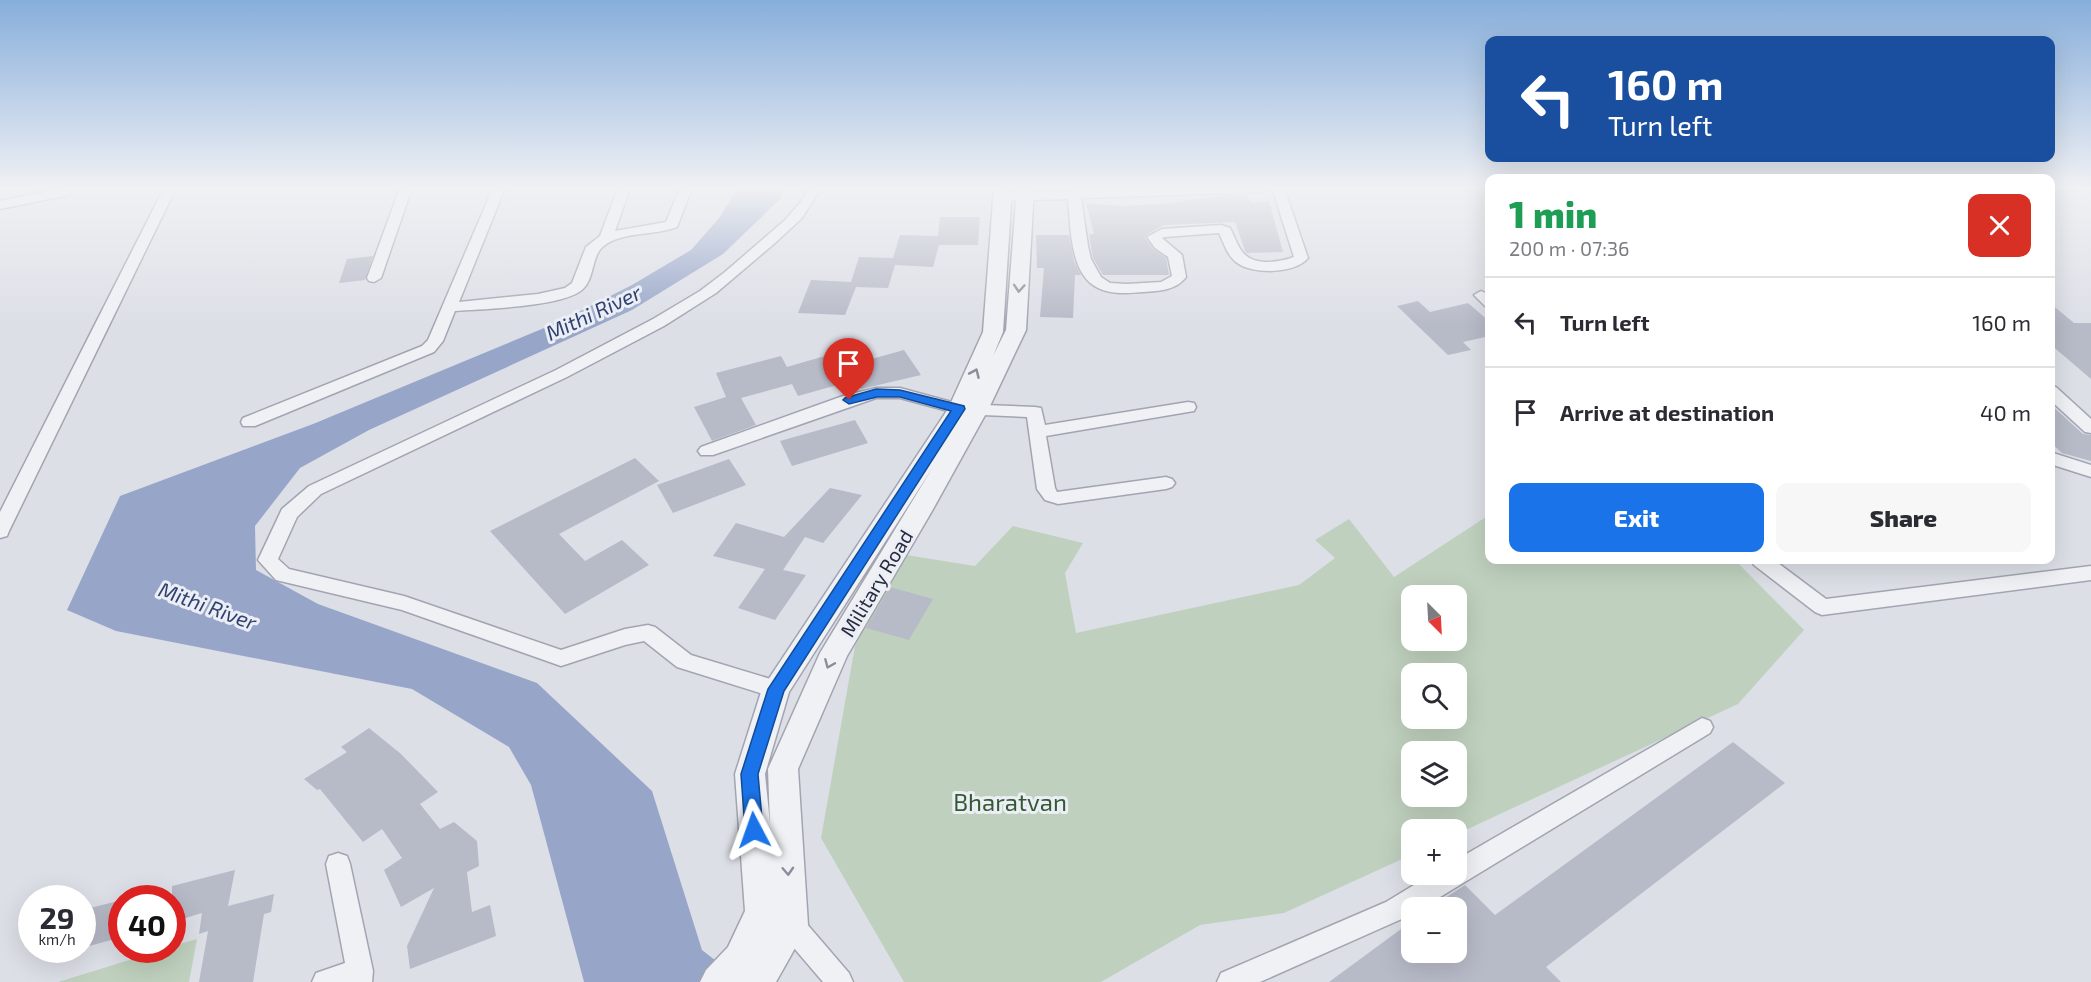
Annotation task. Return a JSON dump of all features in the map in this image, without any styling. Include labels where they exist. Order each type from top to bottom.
[{"type":"street","points":[[0,531],[147,234]]},
{"type":"street","points":[[374,278],[390,234]]},
{"type":"street","points":[[249,422],[428,349],[435,341],[480,234]]},
{"type":"street","points":[[606,238],[608,234]]},
{"type":"street","points":[[450,307],[546,298],[570,292],[577,287],[593,247],[606,238],[632,234]]},
{"type":"street","points":[[776,689],[684,661],[648,633],[627,634],[578,654],[561,658],[404,603],[283,574],[268,560],[290,514],[315,490],[589,361],[638,335],[707,293],[778,234]]},
{"type":"street","name":"Military Road","points":[[776,918],[783,769],[834,653],[924,482],[1016,330],[1011,234]]},
{"type":"street","points":[[1080,234],[1085,268],[1093,279],[1103,286],[1120,289],[1163,287],[1174,283],[1179,277],[1175,255],[1154,237],[1160,234]]},
{"type":"street","points":[[1226,234],[1240,260],[1248,264],[1290,265],[1301,258],[1293,234]]},
{"type":"street","points":[[707,451],[849,400],[876,393],[900,393],[969,409],[1035,412],[1046,489],[1051,496],[1058,498],[1166,483]]},
{"type":"street","points":[[2055,396],[2091,428]]},
{"type":"street","points":[[1037,432],[1188,407]]},
{"type":"street","points":[[2058,460],[2091,471]]},
{"type":"street","points":[[2058,460],[2091,481]]},
{"type":"street","points":[[840,982],[776,918],[750,774],[776,689],[924,482]]},
{"type":"street","points":[[1766,564],[1822,607],[2091,573]]},
{"type":"street","points":[[1467,867],[1702,728]]},
{"type":"street","points":[[325,982],[359,977],[338,864]]},
{"type":"street","points":[[1230,982],[1395,910],[1437,885]]},
{"type":"street","points":[[744,973],[776,918]]},
{"type":"green space","name":"Bharatvan","points":[[1485,518],[1485,564],[1739,564],[1804,630],[1738,704],[1467,829],[1467,819],[1401,819],[1401,860],[1284,913],[1200,925],[1101,982],[904,982],[821,838],[855,646],[900,554],[975,566],[1013,526],[1083,543],[1065,573],[1076,633],[1299,585],[1335,558],[1315,540],[1349,519],[1394,577]]},
{"type":"green space","points":[[197,939],[189,982],[58,982],[120,963],[186,963],[186,942]]},
{"type":"water","name":"Mithi River","points":[[705,234],[744,234],[723,254],[632,310],[369,430],[300,468],[255,526],[256,570],[318,604],[537,683],[652,791],[702,950],[743,982],[584,982],[531,785],[509,747],[412,689],[116,631],[67,610],[120,496],[313,424],[561,321],[632,285],[691,250]]},
{"type":"building","points":[[938,234],[979,234],[978,245],[939,245],[933,267],[895,265],[888,288],[856,287],[845,315],[798,313],[811,280],[851,282],[859,257],[893,258],[900,235],[938,236]]},
{"type":"building","points":[[1089,234],[1148,234],[1145,238],[1153,249],[1166,258],[1169,275],[1103,275],[1093,258]]},
{"type":"building","points":[[1239,234],[1278,234],[1283,252],[1246,253]]},
{"type":"building","points":[[1036,235],[1069,235],[1074,261],[1081,275],[1075,275],[1073,318],[1040,317],[1044,268],[1037,268]]},
{"type":"building","points":[[373,256],[365,280],[339,283],[347,259]]},
{"type":"building","points":[[1418,301],[1430,312],[1468,303],[1485,318],[1485,337],[1463,342],[1471,350],[1448,355],[1397,306]]},
{"type":"building","points":[[2055,307],[2074,323],[2091,323],[2091,379],[2055,348]]},
{"type":"building","points":[[904,350],[921,375],[861,389],[855,380],[798,396],[792,384],[741,398],[756,425],[712,441],[694,407],[726,397],[716,373],[781,356],[787,367],[842,351],[850,365]]},
{"type":"building","points":[[2055,409],[2083,434],[2091,435],[2091,461],[2062,453],[2055,447]]},
{"type":"building","points":[[855,420],[868,443],[792,466],[780,441]]},
{"type":"building","points":[[635,458],[659,481],[559,534],[585,561],[622,540],[649,565],[565,614],[490,531]]},
{"type":"building","points":[[729,459],[746,485],[673,513],[657,485]]},
{"type":"building","points":[[830,488],[862,495],[823,543],[805,537],[783,570],[806,575],[775,620],[738,608],[765,569],[713,556],[736,523],[784,537]]},
{"type":"building","points":[[890,587],[933,599],[909,640],[866,628]]},
{"type":"building","points":[[369,728],[401,754],[438,792],[420,804],[440,829],[454,822],[477,841],[479,866],[467,872],[472,912],[490,905],[496,936],[410,969],[407,946],[434,888],[401,907],[384,870],[402,858],[382,829],[363,842],[320,789],[317,790],[304,779],[347,752],[341,747]]},
{"type":"building","points":[[1733,742],[1785,783],[1546,967],[1561,982],[1329,982],[1401,929],[1401,963],[1467,963],[1467,897],[1447,897],[1465,885],[1495,915]]},
{"type":"building","points":[[235,870],[228,906],[274,894],[271,912],[264,914],[253,982],[199,982],[208,931],[199,934],[202,913],[186,918],[186,885],[176,885]]},
{"type":"building","points":[[108,904],[108,941],[96,944],[96,906]]},
{"type":"route","points":[[754,830],[750,774],[776,689],[959,409],[900,393],[876,393],[849,400]]}]
